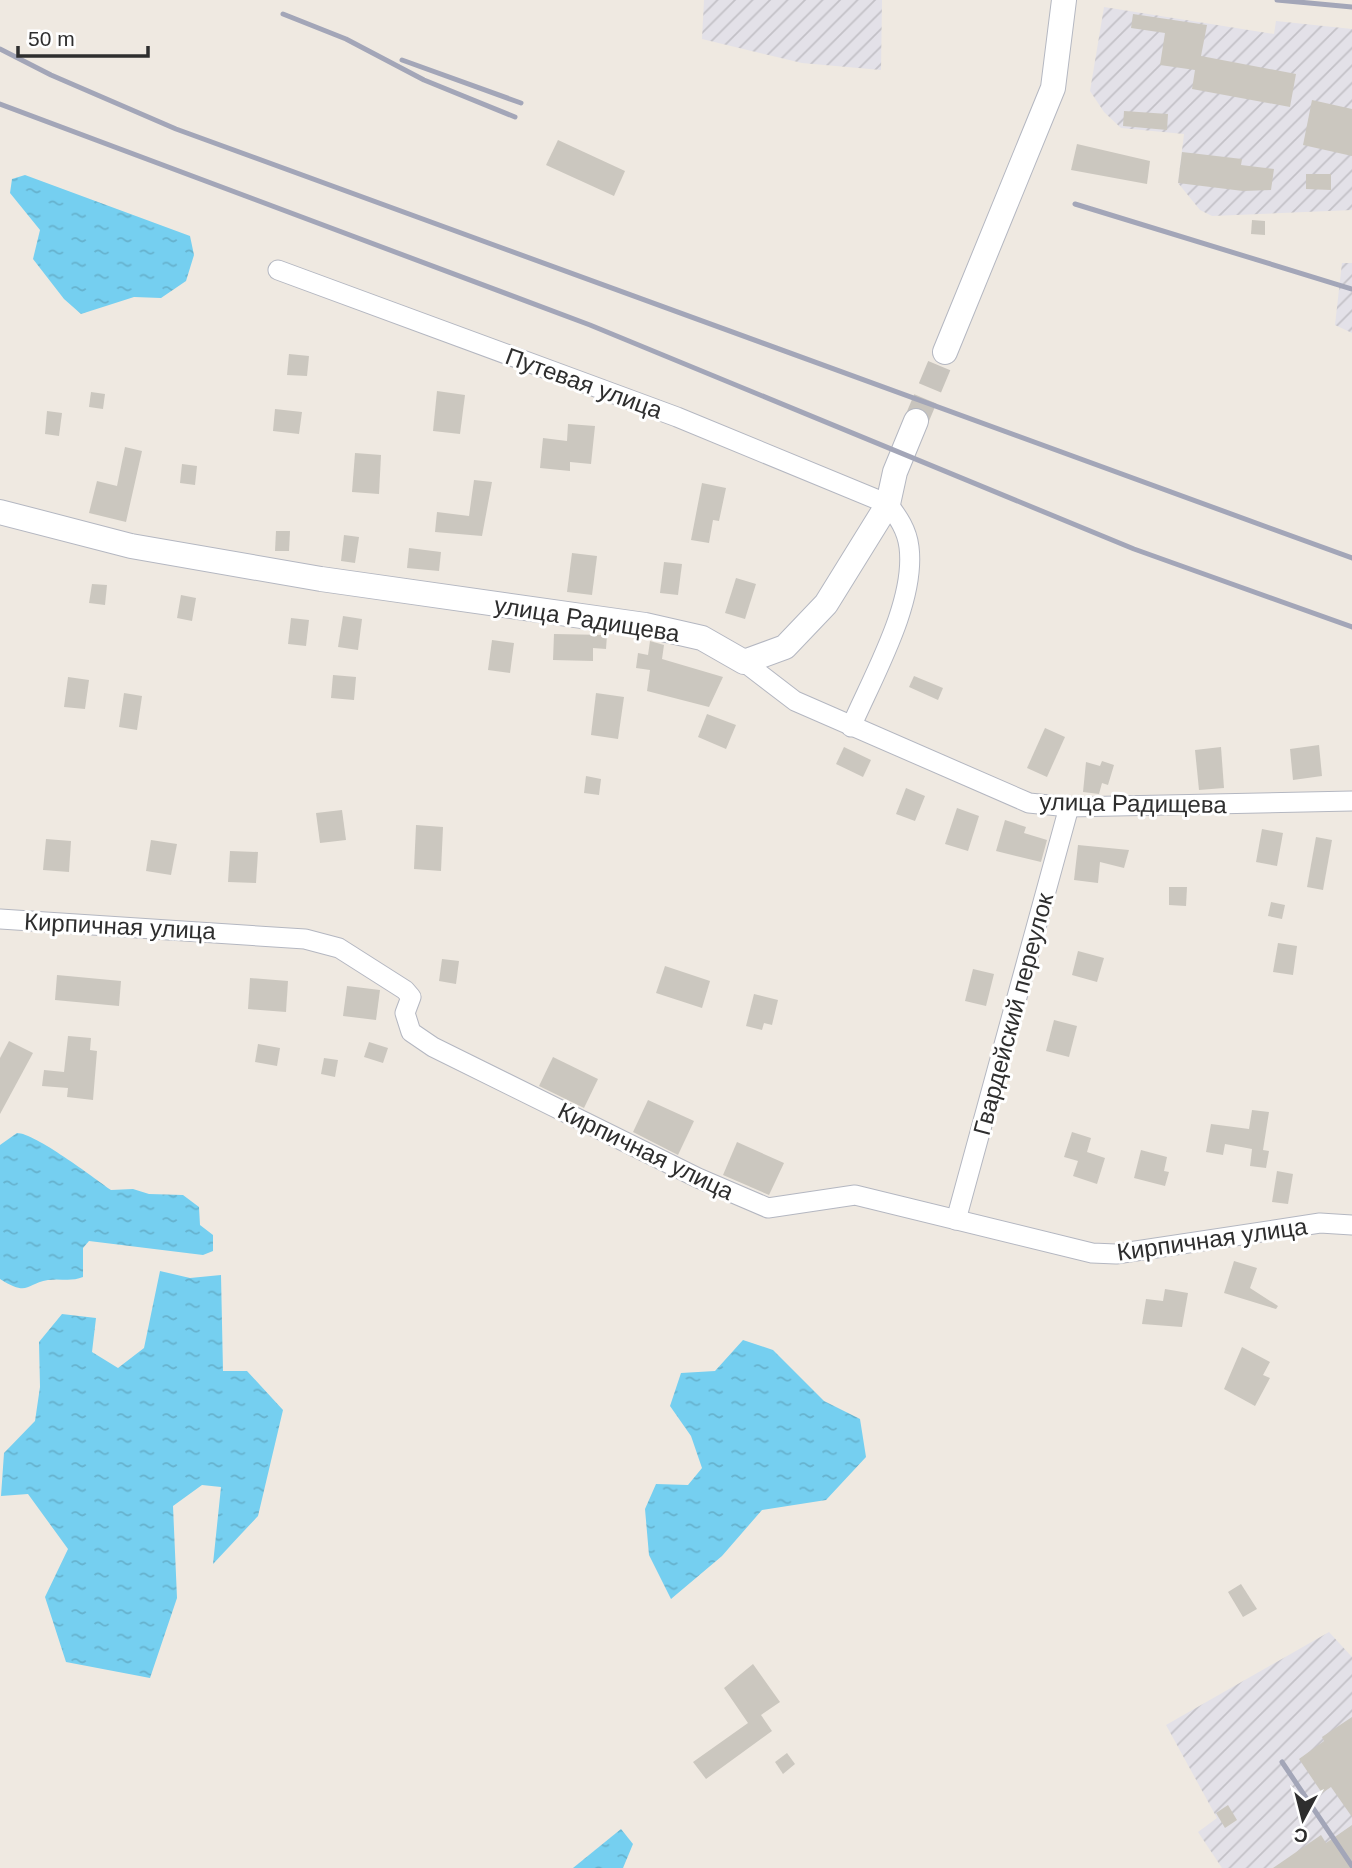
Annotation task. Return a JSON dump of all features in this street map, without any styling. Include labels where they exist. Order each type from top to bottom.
[{"type":"street","points":[[945,352],[1053,88],[1058,67],[1064,0]]},
{"type":"street","name":"Путевая улица","points":[[278,270],[677,417],[888,504]]},
{"type":"street","points":[[744,662],[785,646],[826,604],[888,504],[895,472],[916,421]]},
{"type":"street","points":[[851,727],[901,609],[910,576],[909,545],[901,521],[888,504]]},
{"type":"street","name":"улица Радищева","points":[[0,512],[131,546],[321,579],[645,625],[702,638],[744,662],[795,701],[1029,803],[1069,807],[1352,801]]},
{"type":"street","name":"Гвардейский переулок","points":[[956,1220],[1069,807]]},
{"type":"street","name":"Кирпичная улица","points":[[0,919],[225,931],[305,939],[339,948],[405,990],[411,997],[405,1013],[411,1032],[433,1047],[698,1178],[768,1208],[855,1195],[1093,1254],[1116,1254],[1299,1226],[1352,1225]]},
{"type":"shaded area","points":[[704,0],[882,0],[881,70],[802,63],[702,39]]},
{"type":"shaded area","points":[[1104,7],[1274,34],[1276,21],[1352,29],[1352,210],[1212,216],[1200,210],[1178,183],[1184,134],[1121,128],[1104,112],[1090,91]]},
{"type":"shaded area","points":[[1342,263],[1352,263],[1352,333],[1335,325]]},
{"type":"shaded area","points":[[1329,1632],[1352,1657],[1352,1868],[1222,1868],[1198,1832],[1217,1818],[1166,1725]]},
{"type":"water","points":[[25,175],[190,236],[194,255],[186,281],[161,298],[134,297],[81,314],[64,299],[33,259],[40,230],[10,193],[12,179]]},
{"type":"water","points":[[17,1133],[37,1140],[111,1190],[133,1189],[149,1194],[183,1195],[199,1207],[200,1225],[213,1235],[213,1251],[203,1255],[89,1241],[83,1248],[83,1277],[48,1280],[26,1288],[16,1287],[0,1279],[0,1145]]},
{"type":"water","points":[[160,1271],[190,1278],[221,1275],[223,1371],[247,1371],[283,1410],[258,1516],[213,1564],[221,1487],[202,1485],[173,1506],[177,1598],[150,1678],[66,1662],[45,1597],[68,1549],[28,1494],[1,1496],[4,1453],[35,1421],[40,1387],[39,1342],[62,1314],[96,1318],[92,1352],[118,1368],[144,1348]]},
{"type":"water","points":[[743,1340],[773,1350],[824,1401],[860,1419],[866,1457],[826,1500],[762,1510],[722,1556],[671,1599],[649,1555],[645,1509],[656,1484],[688,1485],[702,1468],[691,1436],[670,1406],[681,1373],[715,1371]]},
{"type":"water","points":[[621,1829],[633,1844],[623,1868],[573,1868]]},
{"type":"building","points":[[1133,14],[1207,25],[1201,56],[1296,74],[1290,107],[1192,89],[1195,70],[1160,65],[1165,33],[1131,28]]},
{"type":"building","points":[[1312,100],[1352,109],[1352,156],[1303,145]]},
{"type":"building","points":[[1124,111],[1168,114],[1167,130],[1123,126]]},
{"type":"building","points":[[558,140],[625,171],[614,196],[546,165]]},
{"type":"building","points":[[1077,144],[1150,161],[1147,184],[1071,170]]},
{"type":"building","points":[[1182,152],[1242,159],[1241,165],[1274,169],[1271,190],[1243,191],[1178,183]]},
{"type":"building","points":[[1306,174],[1331,174],[1331,190],[1306,189]]},
{"type":"building","points":[[1252,220],[1265,221],[1265,235],[1251,234]]},
{"type":"building","points":[[289,354],[309,356],[307,376],[287,375]]},
{"type":"building","points":[[437,391],[465,395],[460,434],[433,431]]},
{"type":"building","points":[[91,392],[105,394],[103,409],[89,407]]},
{"type":"building","points":[[275,409],[302,412],[299,434],[273,431]]},
{"type":"building","points":[[47,411],[62,413],[59,436],[45,434]]},
{"type":"building","points":[[568,424],[595,426],[591,464],[570,462],[570,471],[540,468],[543,438],[567,441]]},
{"type":"building","points":[[125,447],[142,451],[126,522],[89,513],[97,481],[117,486]]},
{"type":"building","points":[[355,453],[381,455],[379,494],[352,492]]},
{"type":"building","points":[[182,464],[197,466],[195,485],[180,483]]},
{"type":"building","points":[[474,480],[492,482],[482,536],[435,532],[437,512],[469,516]]},
{"type":"building","points":[[702,483],[726,488],[719,521],[713,520],[709,543],[691,540]]},
{"type":"building","points":[[276,531],[290,531],[289,551],[275,551]]},
{"type":"building","points":[[344,535],[359,537],[355,563],[341,561]]},
{"type":"building","points":[[409,548],[441,552],[439,571],[407,568]]},
{"type":"building","points":[[572,553],[597,556],[592,595],[567,592]]},
{"type":"building","points":[[664,562],[682,564],[678,595],[660,593]]},
{"type":"building","points":[[736,578],[756,584],[745,619],[725,613]]},
{"type":"building","points":[[92,584],[107,585],[105,605],[89,603]]},
{"type":"building","points":[[181,595],[196,598],[192,621],[177,618]]},
{"type":"building","points":[[343,616],[362,619],[358,650],[338,647]]},
{"type":"building","points":[[291,618],[309,620],[306,646],[288,644]]},
{"type":"building","points":[[554,634],[607,635],[606,649],[593,648],[593,661],[553,660]]},
{"type":"building","points":[[492,640],[514,643],[510,673],[488,670]]},
{"type":"building","points":[[650,641],[664,645],[662,659],[723,677],[709,707],[647,691],[650,670],[636,668],[638,653],[648,655]]},
{"type":"building","points":[[333,675],[356,677],[354,700],[331,698]]},
{"type":"building","points":[[914,676],[943,688],[938,700],[909,687]]},
{"type":"building","points":[[68,677],[89,680],[85,709],[64,707]]},
{"type":"building","points":[[124,693],[142,696],[137,730],[119,727]]},
{"type":"building","points":[[596,693],[624,697],[618,739],[591,735]]},
{"type":"building","points":[[707,714],[736,725],[726,749],[698,737]]},
{"type":"building","points":[[1045,728],[1065,737],[1047,777],[1027,768]]},
{"type":"building","points":[[1319,745],[1322,776],[1293,780],[1290,749]]},
{"type":"building","points":[[844,747],[871,760],[863,777],[836,764]]},
{"type":"building","points":[[1221,747],[1224,788],[1199,790],[1195,750]]},
{"type":"building","points":[[1102,761],[1114,765],[1108,785],[1102,783],[1099,794],[1083,792],[1086,762],[1100,766]]},
{"type":"building","points":[[586,776],[601,779],[599,795],[584,793]]},
{"type":"building","points":[[906,788],[925,796],[915,821],[896,814]]},
{"type":"building","points":[[957,808],[979,816],[968,851],[945,844]]},
{"type":"building","points":[[342,810],[346,840],[320,843],[316,813]]},
{"type":"building","points":[[1005,820],[1026,827],[1024,833],[1047,840],[1041,862],[996,851]]},
{"type":"building","points":[[416,825],[443,827],[441,871],[414,869]]},
{"type":"building","points":[[1262,829],[1283,833],[1277,866],[1256,862]]},
{"type":"building","points":[[1316,837],[1332,840],[1323,890],[1307,887]]},
{"type":"building","points":[[46,839],[71,841],[69,872],[43,870]]},
{"type":"building","points":[[151,840],[177,844],[171,875],[146,871]]},
{"type":"building","points":[[1078,845],[1129,850],[1124,868],[1100,862],[1098,883],[1074,880]]},
{"type":"building","points":[[230,851],[258,852],[256,883],[228,882]]},
{"type":"building","points":[[1169,887],[1187,887],[1186,906],[1169,905]]},
{"type":"building","points":[[1271,902],[1285,905],[1282,919],[1268,916]]},
{"type":"building","points":[[1278,943],[1297,946],[1293,975],[1273,972]]},
{"type":"building","points":[[1078,951],[1104,958],[1097,982],[1072,975]]},
{"type":"building","points":[[442,959],[459,961],[456,984],[439,981]]},
{"type":"building","points":[[665,966],[710,981],[702,1008],[656,993]]},
{"type":"building","points":[[973,969],[994,974],[986,1006],[965,1001]]},
{"type":"building","points":[[57,975],[121,981],[119,1006],[55,1000]]},
{"type":"building","points":[[250,978],[288,981],[286,1012],[248,1009]]},
{"type":"building","points":[[347,986],[380,990],[376,1020],[343,1016]]},
{"type":"building","points":[[754,994],[778,1000],[772,1025],[764,1023],[762,1030],[746,1026]]},
{"type":"building","points":[[1054,1020],[1077,1026],[1069,1057],[1046,1051]]},
{"type":"building","points":[[68,1036],[91,1038],[90,1050],[97,1051],[93,1100],[67,1097],[68,1088],[42,1086],[44,1070],[64,1072]]},
{"type":"building","points":[[9,1041],[33,1053],[0,1114],[0,1058]]},
{"type":"building","points":[[369,1042],[388,1048],[383,1063],[364,1057]]},
{"type":"building","points":[[258,1044],[280,1048],[277,1066],[255,1062]]},
{"type":"building","points":[[553,1057],[598,1079],[584,1108],[539,1086]]},
{"type":"building","points":[[324,1058],[338,1060],[335,1077],[321,1074]]},
{"type":"building","points":[[648,1100],[694,1121],[678,1155],[633,1132]]},
{"type":"building","points":[[1252,1110],[1269,1112],[1263,1150],[1269,1151],[1266,1168],[1250,1166],[1252,1149],[1225,1144],[1223,1155],[1206,1152],[1211,1124],[1249,1129]]},
{"type":"building","points":[[1072,1132],[1091,1138],[1087,1152],[1105,1158],[1097,1184],[1073,1176],[1078,1161],[1064,1157]]},
{"type":"building","points":[[737,1142],[784,1163],[769,1195],[723,1175]]},
{"type":"building","points":[[1141,1150],[1167,1157],[1164,1171],[1169,1172],[1165,1186],[1134,1178]]},
{"type":"building","points":[[1277,1171],[1293,1174],[1288,1204],[1272,1202]]},
{"type":"building","points":[[1234,1261],[1257,1268],[1250,1288],[1278,1306],[1276,1309],[1224,1293]]},
{"type":"building","points":[[1165,1289],[1188,1293],[1182,1327],[1142,1324],[1146,1299],[1163,1301]]},
{"type":"building","points":[[1242,1347],[1270,1362],[1263,1375],[1270,1378],[1255,1406],[1224,1389]]},
{"type":"building","points":[[1241,1584],[1257,1609],[1243,1617],[1228,1592]]},
{"type":"building","points":[[753,1664],[780,1702],[761,1715],[772,1731],[706,1779],[693,1762],[748,1723],[724,1688]]},
{"type":"building","points":[[1352,1717],[1352,1817],[1331,1787],[1322,1793],[1299,1759],[1324,1741],[1322,1737]]},
{"type":"building","points":[[787,1753],[795,1764],[783,1774],[775,1762]]},
{"type":"building","points":[[1228,1805],[1237,1820],[1225,1828],[1216,1813]]},
{"type":"building","points":[[1352,1825],[1352,1868],[1273,1868],[1321,1835],[1326,1843]]},
{"type":"tunnel","points":[[916,421],[945,352]]},
{"type":"railway","points":[[1277,0],[1352,7]]},
{"type":"railway","points":[[283,14],[346,39],[424,80],[515,117]]},
{"type":"railway","points":[[0,49],[51,75],[176,129],[1352,558]]},
{"type":"railway","points":[[402,60],[521,103]]},
{"type":"railway","points":[[0,104],[590,325],[1134,549],[1352,627]]},
{"type":"railway","points":[[1075,204],[1352,289]]},
{"type":"railway","points":[[1282,1762],[1352,1866]]}]
